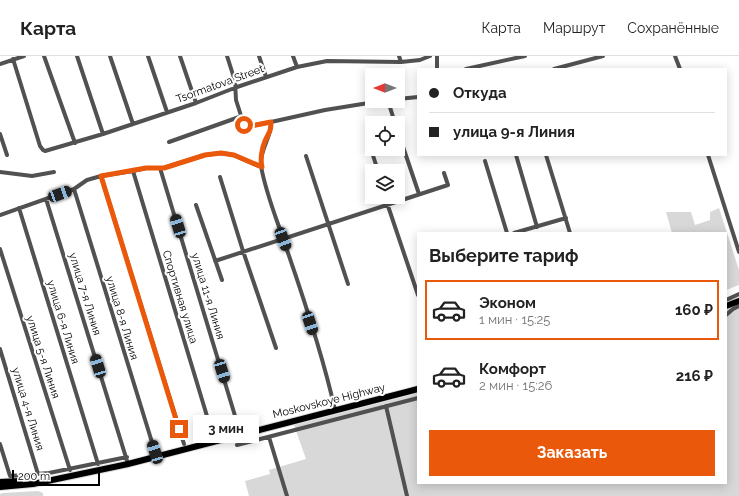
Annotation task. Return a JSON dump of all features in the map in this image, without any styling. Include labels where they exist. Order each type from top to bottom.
[{"type":"highway","points":[[727,306],[739,301]]},
{"type":"highway","name":"Moskovskoye Highway","points":[[58,479],[127,460],[417,389]]},
{"type":"highway","points":[[0,482],[58,479]]},
{"type":"highway","points":[[0,487],[33,484],[58,479]]},
{"type":"street","points":[[7,56],[10,60]]},
{"type":"street","points":[[0,64],[24,56]]},
{"type":"street","points":[[44,56],[75,143]]},
{"type":"street","points":[[77,56],[103,134]]},
{"type":"street","points":[[110,56],[133,124]]},
{"type":"street","points":[[148,56],[167,112]]},
{"type":"street","points":[[180,56],[196,103]]},
{"type":"street","points":[[227,56],[237,87],[236,96],[244,125],[247,126],[271,122],[324,110],[365,104]]},
{"type":"street","points":[[259,56],[266,77]]},
{"type":"street","points":[[293,56],[297,67]]},
{"type":"street","points":[[325,56],[327,61]]},
{"type":"street","points":[[399,56],[401,62]]},
{"type":"street","name":"Tsormatova Street","points":[[10,60],[40,146],[43,150],[48,150],[103,134],[297,67],[327,61],[362,58],[401,62],[420,60],[430,56]]},
{"type":"street","points":[[437,56],[437,68]]},
{"type":"street","points":[[471,68],[525,56]]},
{"type":"street","points":[[558,68],[603,56]]},
{"type":"street","points":[[675,56],[680,68]]},
{"type":"street","points":[[405,98],[417,97]]},
{"type":"street","points":[[169,142],[242,116]]},
{"type":"street","points":[[271,122],[271,130],[264,144],[261,162],[262,167],[267,189],[315,338],[335,410]]},
{"type":"street","points":[[0,134],[7,155]]},
{"type":"street","points":[[0,215],[74,189],[87,180],[146,168],[164,168],[205,155],[221,153],[234,155],[262,167]]},
{"type":"street","points":[[405,154],[418,194]]},
{"type":"street","points":[[306,156],[348,284]]},
{"type":"street","points":[[516,156],[537,227]]},
{"type":"street","points":[[546,156],[570,232]]},
{"type":"street","points":[[708,156],[739,252]]},
{"type":"street","points":[[485,162],[507,232]]},
{"type":"street","name":"улица 11-я Линия","points":[[160,168],[239,429]]},
{"type":"street","name":"Спортивная улица","points":[[132,171],[213,436]]},
{"type":"street","points":[[0,172],[32,176],[54,172]]},
{"type":"street","points":[[405,198],[448,185],[444,173]]},
{"type":"street","points":[[101,176],[184,444]]},
{"type":"street","points":[[220,177],[276,348]]},
{"type":"street","name":"улица 8-я Линия","points":[[74,189],[155,452]]},
{"type":"street","name":"улица 7-я Линия","points":[[46,199],[127,460]]},
{"type":"street","points":[[196,204],[222,280]]},
{"type":"street","points":[[215,261],[388,204],[417,291]]},
{"type":"street","name":"улица 6-я Линия","points":[[19,208],[98,464]]},
{"type":"street","points":[[518,232],[566,218]]},
{"type":"street","name":"улица 5-я Линия","points":[[0,249],[70,470]]},
{"type":"street","points":[[727,300],[739,294]]},
{"type":"street","points":[[727,314],[739,306]]},
{"type":"street","name":"улица 4-я Линия","points":[[0,349],[38,474]]},
{"type":"street","points":[[237,445],[417,398]]},
{"type":"street","points":[[386,406],[407,496]]},
{"type":"street","points":[[269,437],[287,496]]},
{"type":"street","points":[[0,444],[10,476],[70,470],[127,460]]},
{"type":"shaded area","points":[[719,208],[727,232],[672,232],[666,212],[691,212],[695,225],[710,220],[710,212]]},
{"type":"shaded area","points":[[727,233],[739,270],[739,285],[727,290]]},
{"type":"shaded area","points":[[739,303],[739,496],[249,496],[245,481],[270,474],[269,470],[306,459],[294,425],[417,393],[417,484],[727,484],[727,308]]},
{"type":"shaded area","points":[[38,491],[43,493],[43,496],[0,496],[0,494],[3,493]]},
{"type":"route","points":[[179,429],[101,176],[146,168],[164,168],[214,153],[227,153],[234,155],[262,167],[261,162],[264,144],[271,130],[271,122],[251,126],[244,125]]}]
